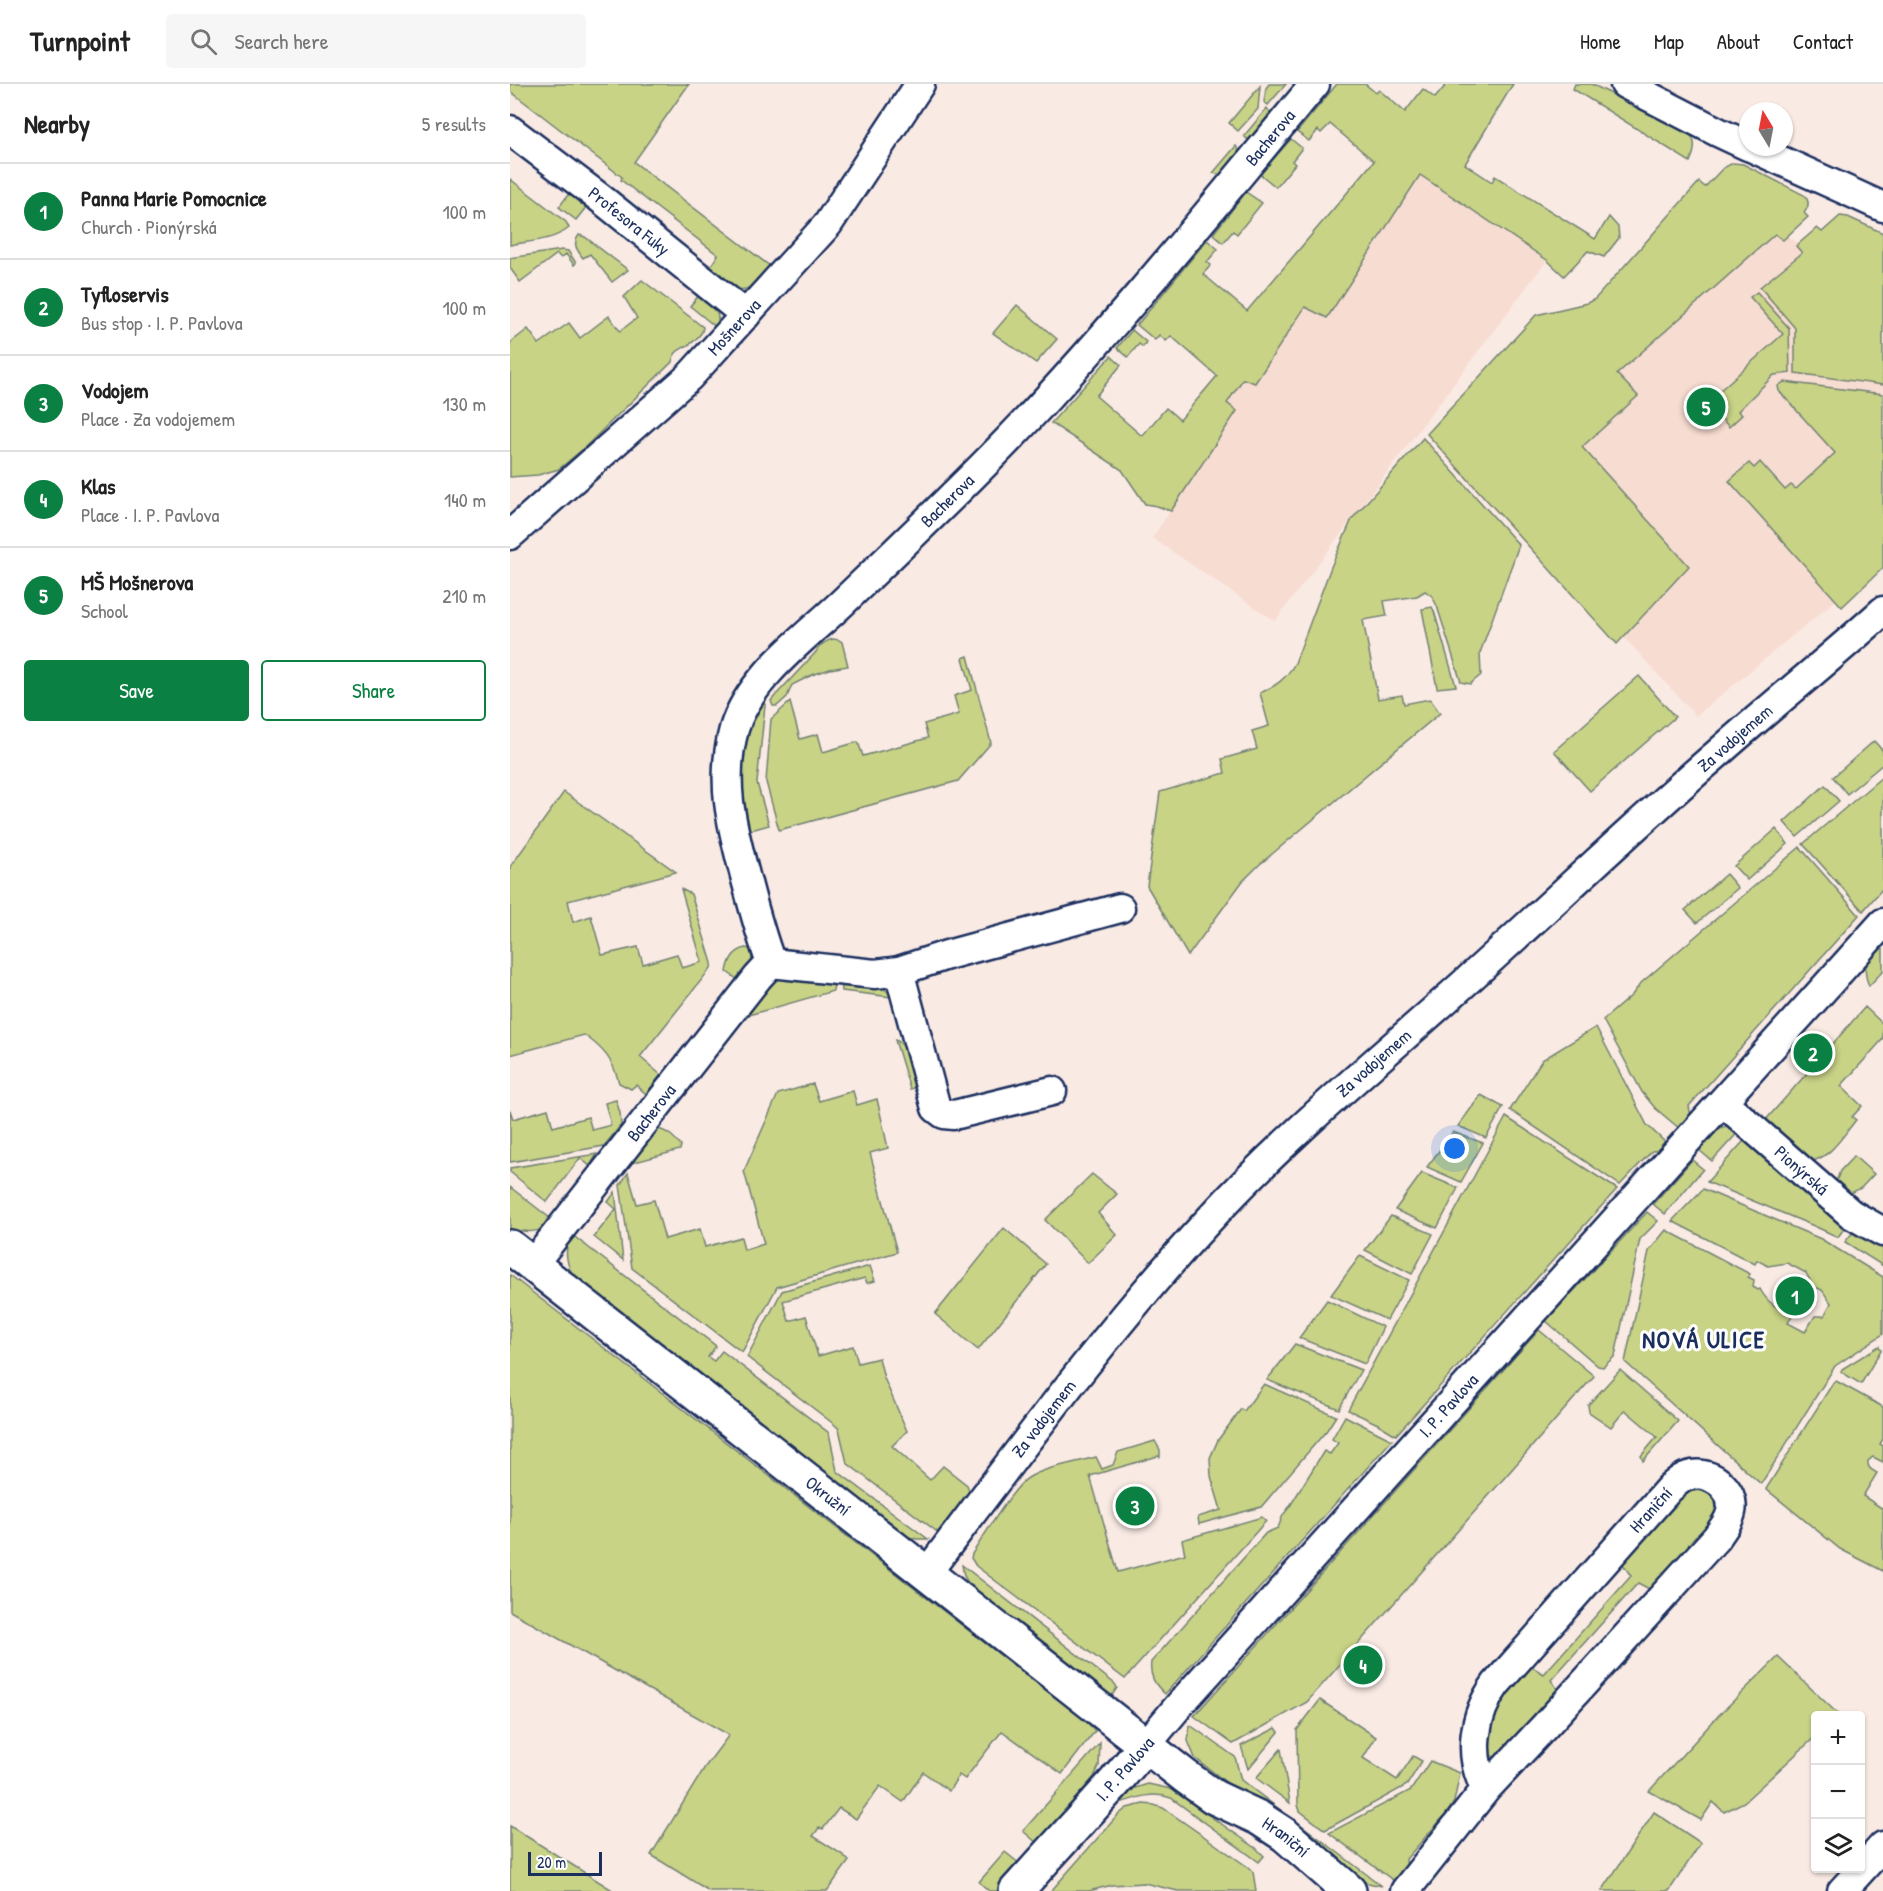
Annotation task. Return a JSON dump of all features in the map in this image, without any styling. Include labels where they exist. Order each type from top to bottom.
[{"type":"street","name":"Mošnerova","points":[[510,535],[689,377],[746,315],[828,224],[920,84]]},
{"type":"street","name":"Bacherova","points":[[521,1255],[771,963],[762,939],[732,828],[728,801],[729,755],[735,727],[750,697],[780,659],[840,604],[1008,439],[1101,338],[1315,84]]},
{"type":"street","points":[[1625,84],[1739,141]]},
{"type":"street","name":"Profesora Fuky","points":[[510,130],[600,198],[746,315]]},
{"type":"street","points":[[1771,156],[1883,207]]},
{"type":"street","name":"Za vodojemem","points":[[926,1574],[992,1485],[1136,1303],[1209,1220],[1322,1110],[1464,984],[1614,845],[1718,752],[1883,611]]},
{"type":"street","points":[[771,963],[875,974],[899,971],[947,955],[1120,908]]},
{"type":"street","name":"I. P. Pavlova","points":[[1016,1891],[1115,1782],[1190,1693],[1883,923]]},
{"type":"street","points":[[899,971],[936,1108],[954,1115],[1052,1091]]},
{"type":"street","name":"Pionýrská","points":[[1723,1102],[1851,1214],[1883,1232]]},
{"type":"street","name":"Okružní","points":[[521,1255],[1145,1746]]},
{"type":"street","name":"Hraniční","points":[[1405,1891],[1485,1789],[1552,1719],[1717,1537],[1728,1522],[1732,1506],[1725,1489],[1719,1482],[1708,1476],[1697,1474],[1686,1476],[1669,1490],[1496,1684],[1480,1714],[1475,1746],[1476,1768],[1485,1789]]},
{"type":"street","name":"Hraniční","points":[[1145,1746],[1214,1797],[1247,1833],[1273,1854],[1332,1891]]},
{"type":"street","name":"Hraniční","points":[[1214,1797],[1259,1818],[1285,1835],[1349,1891]]},
{"type":"street","points":[[1842,1891],[1883,1846]]},
{"type":"shaded area","points":[[1420,175],[1547,260],[1275,621],[1152,538],[1237,411],[1227,404],[1237,387],[1290,332],[1305,307],[1327,318]]},
{"type":"shaded area","points":[[1719,199],[1883,290],[1883,559],[1696,716],[1472,471]]},
{"type":"green space","points":[[510,84],[689,84],[634,162],[775,270],[754,285],[741,290],[708,270],[718,255],[621,180],[622,177],[510,91]]},
{"type":"green space","points":[[1269,84],[1286,84],[1268,105],[1264,102],[1266,88]]},
{"type":"green space","points":[[1337,84],[1365,84],[1376,93],[1379,90],[1405,112],[1423,89],[1435,98],[1447,84],[1513,84],[1465,164],[1492,182],[1495,176],[1595,239],[1609,217],[1618,227],[1619,238],[1604,257],[1588,251],[1564,276],[1547,260],[1420,175],[1327,318],[1305,307],[1255,383],[1243,379],[1227,403],[1237,411],[1171,511],[1145,504],[1122,470],[1051,423],[1111,356],[1121,365],[1096,396],[1142,436],[1166,408],[1180,420],[1217,376],[1171,336],[1166,341],[1159,335],[1155,340],[1137,325],[1207,240],[1218,249],[1207,262],[1211,265],[1203,274],[1247,311],[1374,161],[1330,124],[1321,133],[1318,130],[1309,141],[1297,132]]},
{"type":"green space","points":[[1575,84],[1591,84],[1686,130],[1692,137],[1694,145],[1690,162],[1573,89]]},
{"type":"green space","points":[[1260,86],[1258,109],[1238,131],[1229,123]]},
{"type":"green space","points":[[1267,108],[1271,115],[1251,139],[1247,139],[1244,136]]},
{"type":"green space","points":[[1291,139],[1302,148],[1292,161],[1295,164],[1276,187],[1260,174]]},
{"type":"green space","points":[[1236,146],[1240,152],[1221,175],[1213,173]]},
{"type":"green space","points":[[1733,163],[1743,164],[1804,195],[1808,204],[1804,213],[1808,217],[1783,240],[1775,234],[1617,374],[1638,396],[1582,447],[1689,566],[1617,644],[1427,434],[1536,315],[1595,299],[1699,182],[1705,187],[1723,168]]},
{"type":"green space","points":[[510,179],[566,222],[569,228],[556,236],[510,245]]},
{"type":"green space","points":[[570,192],[587,206],[576,220],[559,207]]},
{"type":"green space","points":[[1246,192],[1262,203],[1237,234],[1233,231],[1223,243],[1213,234]]},
{"type":"green space","points":[[1840,216],[1848,217],[1883,233],[1883,385],[1795,373],[1795,328],[1760,287],[1802,253],[1796,246],[1817,228],[1822,232]]},
{"type":"green space","points":[[579,235],[585,237],[628,270],[612,282],[590,254],[583,258],[576,247]]},
{"type":"green space","points":[[568,251],[576,263],[574,265],[566,254],[561,258],[557,254],[520,282],[510,268],[510,258]]},
{"type":"green space","points":[[642,280],[703,327],[702,332],[694,341],[677,352],[672,362],[583,449],[559,469],[538,475],[510,477],[510,343],[528,329],[539,344],[569,323],[580,338],[609,316],[620,331],[637,318],[624,297]]},
{"type":"green space","points":[[1757,292],[1789,328],[1790,373],[1774,375],[1738,411],[1742,415],[1729,427],[1707,402],[1783,334],[1750,297]]},
{"type":"green space","points":[[701,293],[717,313],[717,328],[690,306]]},
{"type":"green space","points":[[1017,305],[1057,339],[1036,363],[993,333]]},
{"type":"green space","points":[[1132,330],[1146,342],[1143,347],[1139,344],[1128,357],[1117,348]]},
{"type":"green space","points":[[1784,382],[1883,394],[1883,568],[1842,607],[1729,481],[1749,463],[1754,468],[1760,462],[1785,490],[1791,485],[1796,489],[1835,453],[1779,391],[1778,386]]},
{"type":"green space","points":[[1423,438],[1519,545],[1480,653],[1481,675],[1470,684],[1461,682],[1437,606],[1432,596],[1425,591],[1417,596],[1384,601],[1387,616],[1363,620],[1378,699],[1402,695],[1404,704],[1430,699],[1440,713],[1259,865],[1242,882],[1188,956],[1147,886],[1160,792],[1225,773],[1222,759],[1257,749],[1252,731],[1269,726],[1260,693],[1280,681],[1295,663],[1331,567],[1352,519]]},
{"type":"green space","points":[[1432,607],[1456,686],[1437,688],[1422,609]]},
{"type":"green space","points":[[833,639],[842,642],[848,666],[812,675],[792,685],[787,697],[777,706],[773,706],[771,701],[775,696],[821,645]]},
{"type":"green space","points":[[968,656],[991,743],[958,781],[779,830],[766,782],[771,719],[790,702],[800,739],[818,734],[823,752],[858,742],[863,756],[928,738],[924,724],[959,714],[954,696],[972,690],[963,658]]},
{"type":"green space","points":[[1639,676],[1675,717],[1590,791],[1554,751]]},
{"type":"green space","points":[[766,696],[757,783],[769,825],[744,832],[740,757],[753,717]]},
{"type":"green space","points":[[1874,741],[1883,751],[1883,764],[1847,794],[1833,777]]},
{"type":"green space","points":[[1883,776],[1883,888],[1863,911],[1803,844]]},
{"type":"green space","points":[[1825,785],[1839,801],[1797,837],[1784,822]]},
{"type":"green space","points":[[564,792],[676,872],[568,901],[573,922],[591,916],[602,955],[638,947],[643,964],[677,954],[682,968],[702,962],[681,889],[691,894],[712,963],[711,968],[640,1057],[661,1075],[646,1094],[636,1085],[631,1089],[619,1083],[607,1056],[584,1035],[510,1055],[510,867]]},
{"type":"green space","points":[[1776,829],[1788,844],[1747,880],[1734,866]]},
{"type":"green space","points":[[1800,847],[1859,915],[1689,1106],[1691,1116],[1680,1129],[1655,1108],[1642,1092],[1603,1020],[1632,995],[1641,983]]},
{"type":"green space","points":[[1726,874],[1738,888],[1697,923],[1685,910]]},
{"type":"green space","points":[[1883,943],[1883,971],[1869,986],[1865,972],[1867,963]]},
{"type":"green space","points":[[745,948],[750,949],[752,958],[741,982],[727,972],[732,957]]},
{"type":"green space","points":[[776,977],[835,980],[833,991],[745,1016],[758,993]]},
{"type":"green space","points":[[841,982],[862,983],[883,988],[892,997],[842,991]]},
{"type":"green space","points":[[1865,1007],[1883,1024],[1883,1039],[1841,1086],[1862,1106],[1852,1117],[1856,1120],[1835,1146],[1823,1157],[1808,1162],[1764,1122]]},
{"type":"green space","points":[[1596,1027],[1647,1125],[1667,1144],[1662,1150],[1652,1151],[1620,1185],[1510,1110],[1542,1060]]},
{"type":"green space","points":[[895,1040],[900,1042],[907,1053],[918,1087],[910,1089]]},
{"type":"green space","points":[[813,1084],[819,1101],[853,1091],[857,1105],[877,1099],[888,1148],[870,1153],[897,1252],[777,1287],[742,1352],[632,1268],[620,1185],[628,1173],[637,1204],[654,1200],[665,1239],[700,1229],[705,1247],[741,1237],[744,1250],[764,1244],[744,1171],[778,1094]]},
{"type":"green space","points":[[1481,1095],[1503,1107],[1486,1138],[1458,1126]]},
{"type":"green space","points":[[616,1100],[621,1125],[604,1146],[510,1162],[510,1110],[513,1119],[548,1109],[553,1127],[588,1117],[592,1130],[611,1125],[605,1103]]},
{"type":"green space","points":[[1506,1117],[1617,1189],[1396,1435],[1348,1410]]},
{"type":"green space","points":[[1732,1124],[1742,1128],[1712,1161],[1699,1150],[1717,1129]]},
{"type":"green space","points":[[656,1129],[667,1132],[673,1137],[681,1146],[680,1150],[628,1164]]},
{"type":"green space","points":[[1453,1132],[1483,1143],[1461,1182],[1427,1167]]},
{"type":"green space","points":[[1751,1133],[1850,1220],[1838,1237],[1707,1182]]},
{"type":"green space","points":[[597,1154],[590,1166],[580,1158],[547,1202],[510,1172],[510,1168]]},
{"type":"green space","points":[[1854,1156],[1874,1174],[1861,1188],[1849,1194],[1837,1187],[1836,1182],[1840,1171]]},
{"type":"green space","points":[[1692,1160],[1703,1169],[1665,1214],[1653,1204]]},
{"type":"green space","points":[[1422,1173],[1458,1188],[1437,1228],[1395,1210]]},
{"type":"green space","points":[[1092,1174],[1117,1194],[1098,1213],[1117,1235],[1088,1263],[1045,1220]]},
{"type":"green space","points":[[510,1187],[555,1222],[534,1231],[510,1229]]},
{"type":"green space","points":[[1703,1189],[1821,1239],[1883,1277],[1883,1334],[1835,1366],[1761,1484],[1625,1362],[1649,1251],[1666,1230],[1750,1274],[1748,1277],[1754,1280],[1753,1287],[1760,1289],[1766,1298],[1778,1308],[1794,1312],[1788,1323],[1805,1332],[1815,1316],[1824,1316],[1831,1303],[1822,1290],[1813,1286],[1806,1273],[1787,1263],[1768,1266],[1757,1260],[1755,1264],[1672,1221]]},
{"type":"green space","points":[[615,1192],[623,1260],[594,1237],[616,1209],[608,1202]]},
{"type":"green space","points":[[1647,1212],[1658,1221],[1640,1239],[1615,1356],[1603,1367],[1598,1366],[1546,1321]]},
{"type":"green space","points":[[1391,1216],[1433,1234],[1412,1274],[1365,1250]]},
{"type":"green space","points":[[1857,1227],[1883,1241],[1883,1266],[1845,1242]]},
{"type":"green space","points":[[1004,1228],[1046,1264],[978,1350],[935,1314]]},
{"type":"green space","points":[[571,1234],[716,1346],[708,1357],[714,1361],[722,1351],[829,1433],[837,1471],[928,1539],[905,1536],[577,1281],[570,1270],[566,1252]]},
{"type":"green space","points":[[1360,1256],[1409,1280],[1387,1320],[1331,1295]]},
{"type":"green space","points":[[870,1266],[875,1281],[867,1283],[865,1278],[783,1301],[789,1321],[806,1316],[818,1356],[853,1346],[858,1363],[879,1358],[884,1378],[907,1431],[892,1446],[930,1480],[943,1466],[967,1485],[971,1496],[940,1534],[847,1463],[839,1429],[747,1357],[782,1291]]},
{"type":"green space","points":[[510,1275],[1087,1722],[1095,1731],[1062,1774],[1002,1731],[965,1779],[959,1775],[949,1791],[923,1772],[903,1802],[880,1786],[856,1819],[839,1808],[823,1829],[819,1828],[813,1836],[849,1861],[827,1891],[709,1891],[651,1855],[705,1767],[729,1735],[510,1611]]},
{"type":"green space","points":[[1327,1300],[1383,1327],[1365,1364],[1299,1338]]},
{"type":"green space","points":[[1539,1330],[1594,1376],[1307,1702],[1233,1744],[1194,1716]]},
{"type":"green space","points":[[1295,1344],[1361,1370],[1339,1409],[1267,1380]]},
{"type":"green space","points":[[1879,1346],[1881,1350],[1861,1384],[1841,1372],[1842,1369]]},
{"type":"green space","points":[[1620,1370],[1678,1421],[1643,1461],[1641,1456],[1657,1437],[1625,1410],[1611,1427],[1589,1412],[1588,1405]]},
{"type":"green space","points":[[1836,1381],[1883,1407],[1883,1439],[1880,1444],[1883,1446],[1883,1462],[1873,1457],[1868,1461],[1869,1467],[1877,1473],[1863,1496],[1883,1509],[1883,1571],[1840,1549],[1766,1489]]},
{"type":"green space","points":[[1264,1384],[1336,1416],[1327,1430],[1261,1507],[1199,1524],[1198,1517],[1221,1510],[1211,1476],[1210,1458],[1218,1440],[1241,1409],[1244,1411]]},
{"type":"green space","points":[[1345,1416],[1392,1440],[1165,1694],[1154,1680],[1151,1662],[1266,1533],[1278,1528],[1283,1515],[1324,1451],[1330,1454],[1338,1443],[1332,1439]]},
{"type":"green space","points":[[1155,1441],[1160,1450],[1160,1457],[1090,1476],[1118,1572],[1185,1554],[1182,1540],[1262,1517],[1266,1521],[1125,1679],[976,1566],[971,1558],[1007,1502],[1028,1478],[1051,1468],[1096,1457],[1102,1469],[1113,1465],[1118,1452]]},
{"type":"green space","points":[[1687,1487],[1713,1491],[1722,1509],[1655,1592],[1638,1583],[1551,1680],[1562,1695],[1497,1757],[1490,1756],[1485,1748],[1494,1709],[1527,1664],[1544,1674],[1631,1576],[1620,1560]]},
{"type":"green space","points":[[962,1565],[1115,1684],[1117,1688],[1111,1697],[970,1586],[964,1576]]},
{"type":"green space","points":[[1778,1657],[1835,1711],[1811,1711],[1811,1741],[1744,1802],[1724,1812],[1713,1802],[1701,1820],[1649,1791],[1718,1716]]},
{"type":"green space","points":[[1320,1700],[1376,1737],[1363,1758],[1397,1780],[1413,1756],[1422,1761],[1407,1785],[1325,1830],[1300,1811],[1298,1805],[1297,1730]]},
{"type":"green space","points":[[1190,1725],[1235,1757],[1241,1780],[1289,1818],[1249,1800],[1195,1758],[1188,1741]]},
{"type":"green space","points":[[1276,1728],[1279,1732],[1248,1769],[1241,1746]]},
{"type":"green space","points":[[1100,1743],[1099,1766],[1094,1777],[1038,1844],[1023,1831]]},
{"type":"green space","points":[[1281,1749],[1290,1803],[1256,1778]]},
{"type":"green space","points":[[1430,1761],[1460,1773],[1454,1802],[1406,1859],[1407,1870],[1394,1881],[1329,1833],[1411,1790]]},
{"type":"green space","points":[[1148,1784],[1171,1789],[1256,1848],[1264,1856],[1259,1862],[1171,1798],[1151,1795],[1117,1804],[1135,1788]]},
{"type":"green space","points":[[1143,1804],[1163,1808],[1248,1867],[1253,1872],[1256,1891],[1178,1891],[1144,1883],[1112,1885],[1089,1891],[1051,1891],[1118,1815],[1127,1808]]},
{"type":"green space","points":[[1654,1812],[1701,1843],[1669,1891],[1602,1891]]},
{"type":"green space","points":[[510,1826],[614,1891],[510,1891]]},
{"type":"green space","points":[[1299,1827],[1304,1827],[1382,1886],[1357,1878]]},
{"type":"green space","points":[[1005,1852],[1020,1864],[997,1891],[989,1891],[979,1882]]},
{"type":"place","name":"MŠ Mošnerova","points":[[1706,407]]},
{"type":"place","name":"Tyfloservis","points":[[1813,1053]]},
{"type":"place","name":"Panna Marie Pomocnice","points":[[1795,1296]]},
{"type":"place","name":"Vodojem","points":[[1135,1506]]},
{"type":"place","name":"Klas","points":[[1363,1665]]},
{"type":"district","name":"NOVÁ ULICE","points":[[1704,1340]]}]
